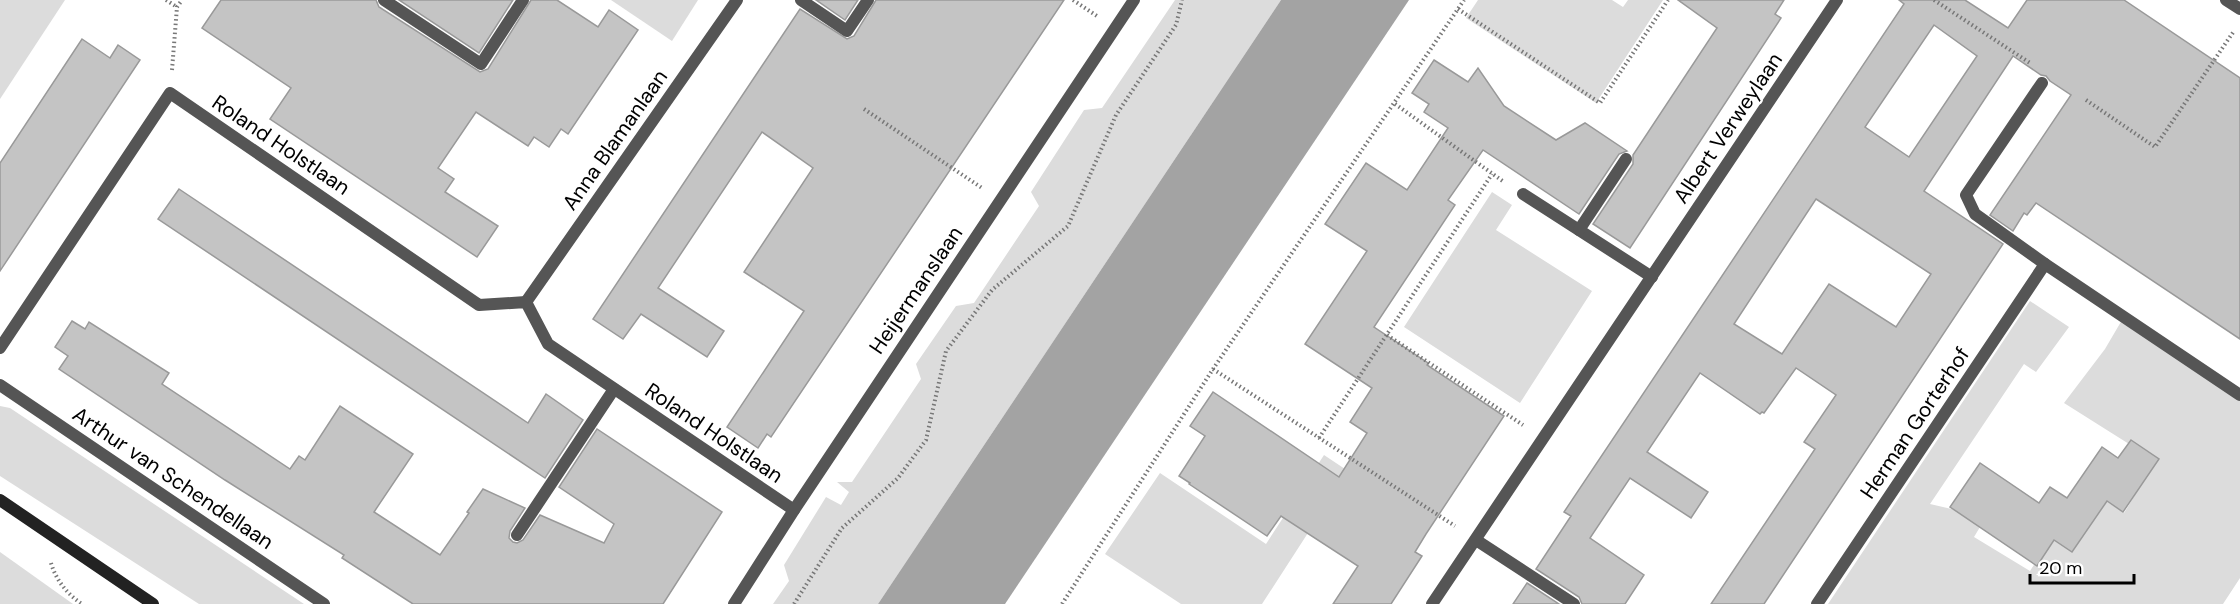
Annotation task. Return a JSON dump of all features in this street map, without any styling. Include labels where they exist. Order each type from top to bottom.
[{"type":"street","points":[[384,0],[481,64],[523,0]]},
{"type":"street","name":"Anna Blamanlaan","points":[[526,302],[736,0]]},
{"type":"street","points":[[801,0],[848,31],[868,0]]},
{"type":"street","name":"Heijermanslaan","points":[[734,604],[794,510],[1134,0]]},
{"type":"street","name":"Albert Verweylaan","points":[[1432,604],[1837,0]]},
{"type":"street","points":[[2226,0],[2240,9]]},
{"type":"street","points":[[2042,83],[1966,195],[1975,214],[2045,264],[2240,395]]},
{"type":"street","points":[[0,348],[170,93]]},
{"type":"street","name":"Roland Holstlaan","points":[[170,93],[479,305],[526,302],[549,344],[794,510]]},
{"type":"street","points":[[1579,230],[1626,159]]},
{"type":"street","points":[[1523,194],[1652,277]]},
{"type":"street","name":"Herman Gorterhof","points":[[1817,604],[2045,264]]},
{"type":"street","name":"Arthur van Schendellaan","points":[[0,385],[324,604]]},
{"type":"street","name":"Roland Holstlaan","points":[[517,535],[614,389]]},
{"type":"street","points":[[0,500],[153,604]]},
{"type":"street","points":[[1476,540],[1574,604]]},
{"type":"path","points":[[166,0],[177,7]]},
{"type":"path","points":[[170,93],[177,7],[182,0]]},
{"type":"path","points":[[794,604],[842,528],[898,478],[926,440],[946,351],[992,290],[1068,226],[1116,115],[1176,25],[1182,0]]},
{"type":"path","points":[[1062,604],[1213,369],[1464,0]]},
{"type":"path","points":[[1458,9],[1600,104],[1668,0]]},
{"type":"path","points":[[1934,0],[2033,65]]},
{"type":"path","points":[[2086,100],[2156,147],[2240,22]]},
{"type":"path","points":[[1395,104],[1523,194]]},
{"type":"path","points":[[864,109],[1000,200]]},
{"type":"path","points":[[1319,438],[1492,174]]},
{"type":"path","points":[[1387,334],[1544,439]]},
{"type":"path","points":[[1213,369],[1476,540]]},
{"type":"shaded area","points":[[0,0],[65,0],[0,99]]},
{"type":"shaded area","points":[[611,0],[698,0],[672,41]]},
{"type":"shaded area","points":[[1175,0],[1281,0],[878,604],[773,604],[789,581],[784,565],[826,497],[841,505],[849,492],[837,482],[852,482],[921,379],[916,364],[956,306],[974,303],[1039,206],[1031,192],[1084,110],[1102,108]]},
{"type":"shaded area","points":[[1281,0],[1409,0],[1005,604],[878,604]]},
{"type":"shaded area","points":[[1478,0],[1612,0],[1623,7],[1628,0],[1663,0],[1596,103],[1466,18]]},
{"type":"shaded area","points":[[1492,192],[1512,205],[1496,230],[1592,291],[1520,403],[1404,327]]},
{"type":"shaded area","points":[[2030,301],[2069,327],[2036,372],[2024,364],[1930,504],[1986,517],[1974,537],[2030,571],[2055,532],[2103,499],[2124,513],[2156,461],[2064,403],[2105,349],[2122,320],[2240,400],[2240,578],[2223,604],[1828,604]]},
{"type":"shaded area","points":[[0,406],[10,408],[304,604],[199,604],[0,476]]},
{"type":"shaded area","points":[[1324,455],[1348,471],[1262,604],[1181,604],[1105,554],[1160,473],[1266,544]]},
{"type":"shaded area","points":[[0,552],[73,604],[0,604]]},
{"type":"building","points":[[221,0],[376,0],[379,7],[480,72],[488,69],[531,0],[557,0],[598,27],[609,10],[638,30],[568,134],[561,129],[549,147],[534,137],[528,146],[476,112],[438,168],[454,179],[445,192],[498,226],[477,257],[270,119],[291,88],[202,28]]},
{"type":"building","points":[[399,0],[513,0],[479,53]]},
{"type":"building","points":[[816,0],[858,0],[845,20]]},
{"type":"building","points":[[876,0],[1064,0],[771,437],[767,434],[758,448],[727,427],[804,311],[744,272],[813,168],[762,132],[658,288],[724,331],[707,357],[641,314],[623,339],[593,319],[800,9],[847,39],[854,36]]},
{"type":"building","points":[[1678,0],[1784,0],[1775,14],[1781,18],[1630,248],[1593,224],[1633,164],[1633,155],[1717,28]]},
{"type":"building","points":[[1899,0],[1965,0],[2008,28],[2027,0],[2124,0],[2240,78],[2240,339],[2036,203],[2027,215],[2024,213],[2013,231],[1990,215],[2071,95],[2046,76],[2013,56],[1924,191],[2003,244],[1764,604],[1711,604],[1815,449],[1804,442],[1836,395],[1796,368],[1764,413],[1760,414],[1700,373],[1647,452],[1708,492],[1691,518],[1630,478],[1590,538],[1644,575],[1625,604],[1582,604],[1579,597],[1536,569],[1571,516],[1564,512],[1904,4]],"holes":[[[1934,25],[1977,56],[1909,157],[1865,127]],[[1816,199],[1931,274],[1896,327],[1829,284],[1782,354],[1734,324]]]},
{"type":"building","points":[[82,39],[110,58],[118,45],[140,60],[0,271],[0,163]]},
{"type":"building","points":[[1434,60],[1468,82],[1478,68],[1504,106],[1556,140],[1585,123],[1627,151],[1619,154],[1579,214],[1483,150],[1448,200],[1455,205],[1374,327],[1504,416],[1415,552],[1422,556],[1391,604],[1333,604],[1358,566],[1281,516],[1267,536],[1179,476],[1205,436],[1190,426],[1213,392],[1339,477],[1367,433],[1350,422],[1372,388],[1305,344],[1367,251],[1325,224],[1366,163],[1407,190],[1448,128],[1424,112],[1429,104],[1412,93]]},
{"type":"building","points":[[179,189],[528,423],[546,394],[583,420],[545,478],[158,219]]},
{"type":"building","points":[[72,321],[85,329],[89,322],[169,373],[162,384],[290,469],[299,456],[305,460],[340,406],[413,454],[374,512],[440,555],[483,489],[525,508],[510,531],[509,538],[513,542],[523,540],[540,515],[604,543],[614,524],[559,487],[597,429],[722,512],[663,604],[413,604],[342,558],[344,555],[225,480],[59,369],[68,356],[55,347]]},
{"type":"building","points":[[2131,440],[2159,459],[2123,512],[2107,501],[2072,552],[2054,540],[2037,566],[1950,507],[1980,463],[2039,503],[2050,487],[2067,498],[2102,447],[2118,458]]},
{"type":"building","points":[[1527,583],[1559,604],[1513,604]]}]
